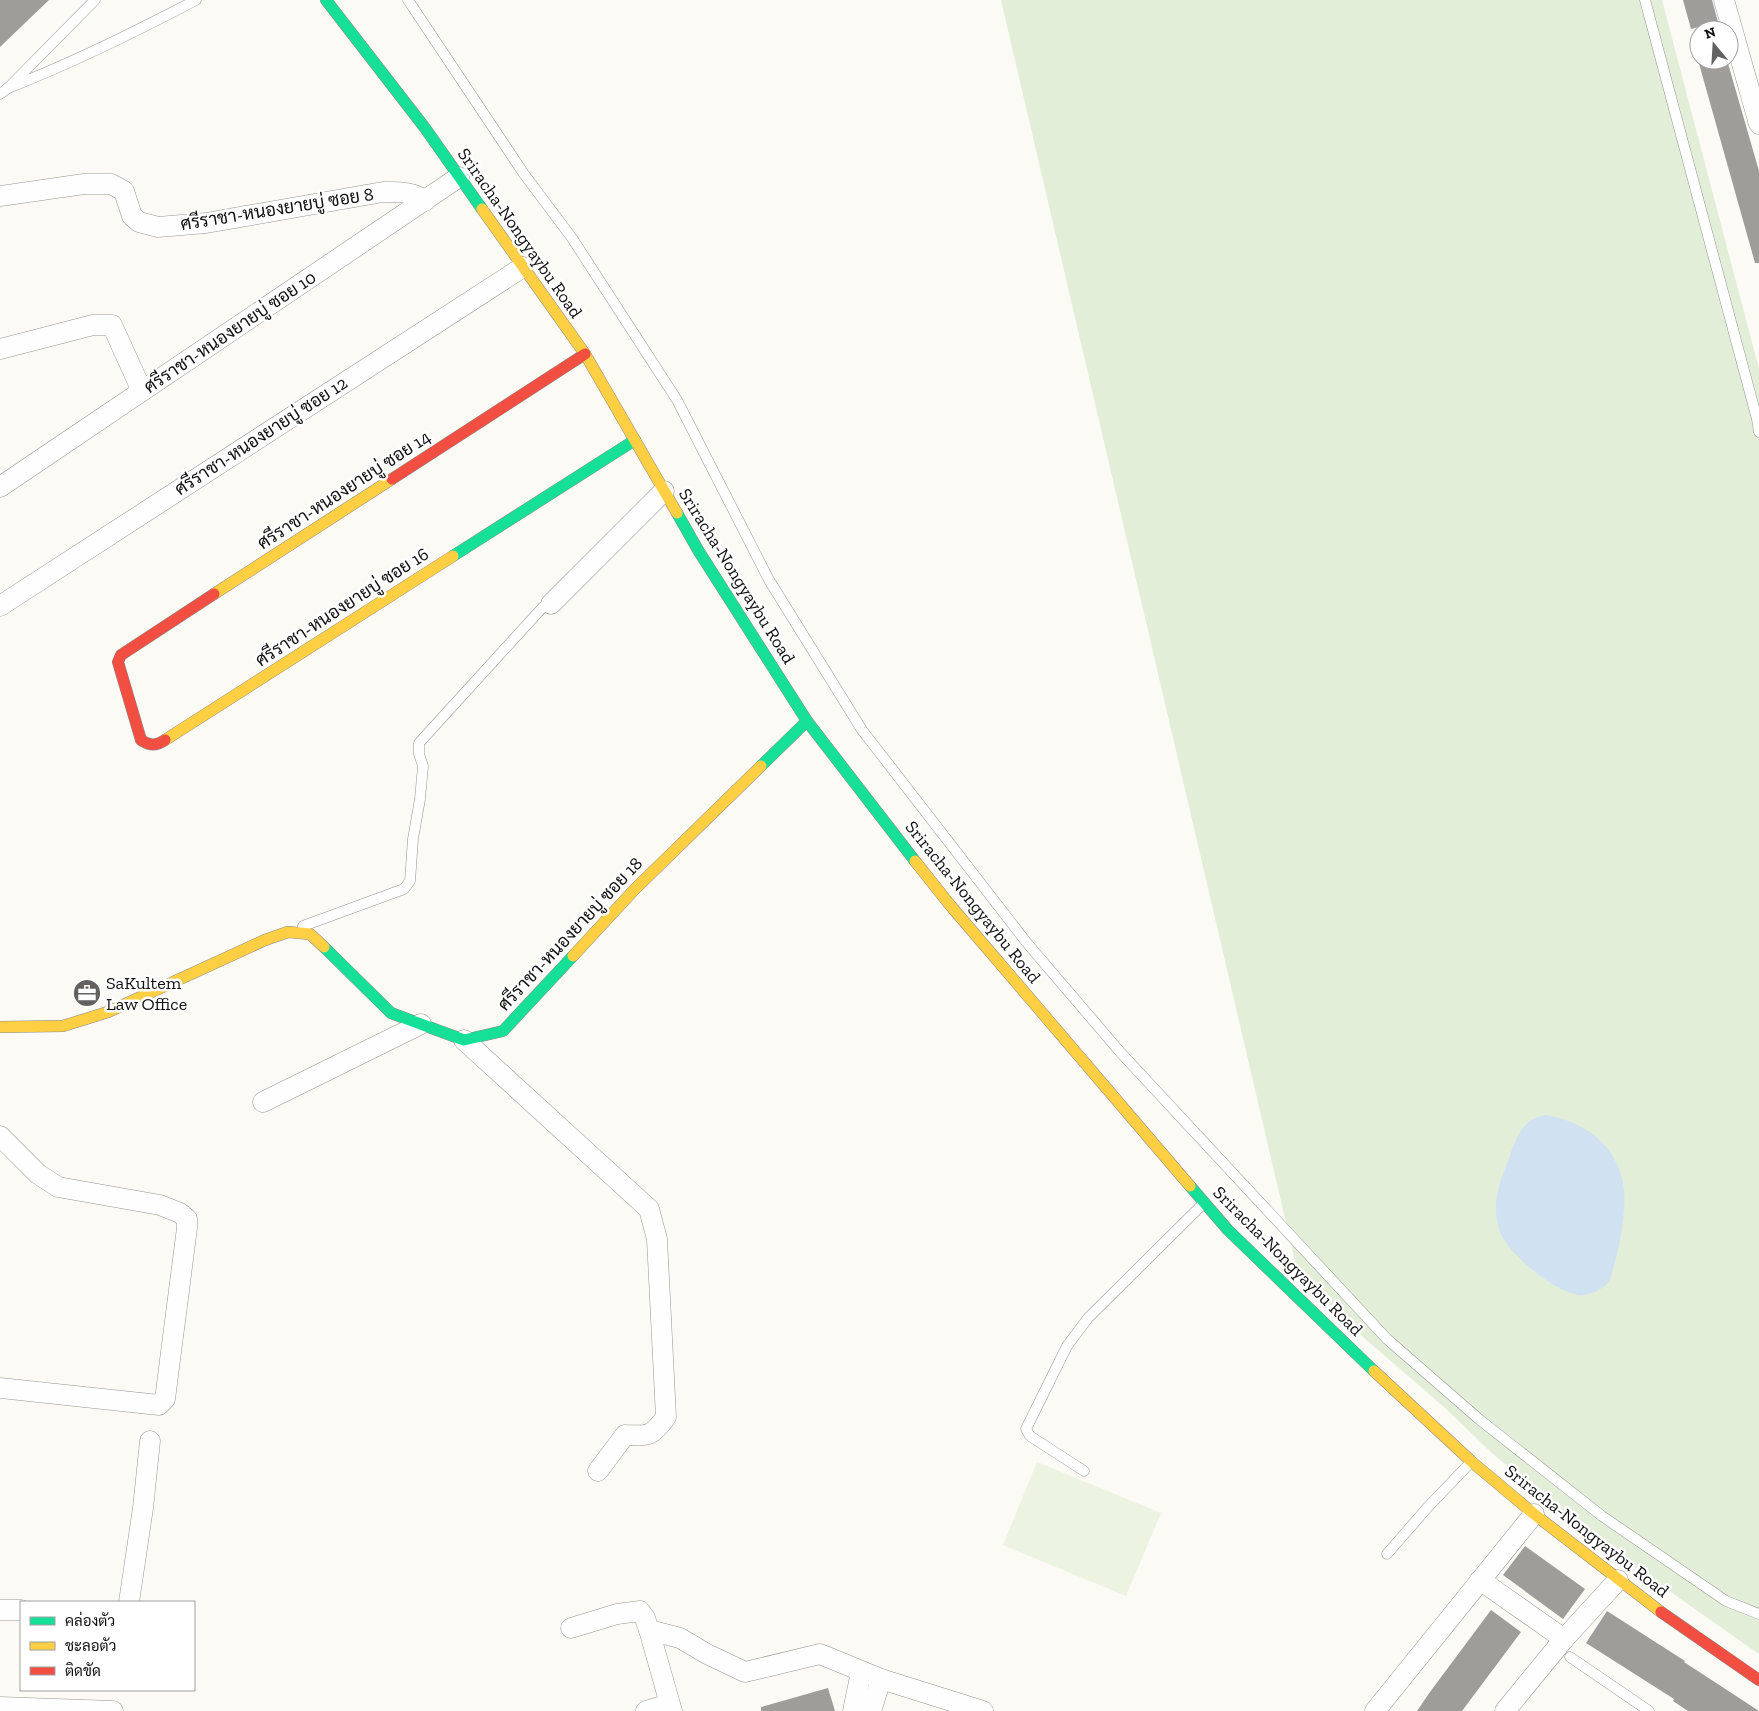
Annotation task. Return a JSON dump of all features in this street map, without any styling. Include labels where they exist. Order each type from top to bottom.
[{"type":"main road","name":"Sriracha-Nongyaybu Road","points":[[326,0],[425,128],[585,354],[698,550],[807,721],[950,905],[1228,1230],[1360,1357],[1472,1462],[1534,1514],[1668,1617],[1759,1680]]},
{"type":"main road","name":"ศรีราชา-หนองยายบู่ ซอย 14","points":[[121,655],[585,354]]},
{"type":"main road","name":"ศรีราชา-หนองยายบู่ ซอย 16","points":[[121,655],[118,662],[119,669],[141,740],[145,745],[156,745],[635,440]]},
{"type":"main road","name":"ศรีราชา-หนองยายบู่ ซอย 18","points":[[464,1040],[503,1031],[634,890],[807,721]]},
{"type":"main road","points":[[0,1027],[63,1026],[108,1012],[265,940],[288,932],[310,934],[391,1013],[464,1040]]},
{"type":"street","points":[[1724,0],[1759,124]]},
{"type":"street","name":"ศรีราชา-หนองยายบู่ ซอย 10","points":[[0,487],[459,177]]},
{"type":"street","name":"ศรีราชา-หนองยายบู่ ซอย 8","points":[[0,196],[84,184],[111,184],[124,191],[132,216],[139,222],[158,227],[206,223],[383,192],[398,192],[420,197],[424,201]]},
{"type":"street","name":"ศรีราชา-หนองยายบู่ ซอย 12","points":[[0,606],[523,268]]},
{"type":"street","points":[[0,348],[93,325],[112,325],[142,391]]},
{"type":"street","points":[[547,606],[664,491]]},
{"type":"street","points":[[263,1102],[421,1024]]},
{"type":"street","points":[[464,1040],[649,1210],[652,1218],[657,1239],[666,1417],[656,1430],[646,1436],[625,1435],[598,1471]]},
{"type":"street","points":[[0,1136],[38,1174],[58,1187],[160,1205],[187,1218],[187,1228],[165,1399],[159,1404],[0,1388]]},
{"type":"street","points":[[129,1601],[143,1508],[150,1441]]},
{"type":"street","points":[[1375,1711],[1534,1514]]},
{"type":"street","points":[[1480,1580],[1567,1648]]},
{"type":"street","points":[[1505,1711],[1567,1648],[1618,1580]]},
{"type":"street","points":[[0,1610],[20,1610]]},
{"type":"street","points":[[570,1628],[617,1614],[640,1611],[645,1618],[649,1630],[670,1707],[646,1711]]},
{"type":"street","points":[[649,1630],[680,1638],[707,1654],[745,1672],[820,1654],[880,1679],[983,1711]]},
{"type":"street","points":[[853,1711],[861,1672]]},
{"type":"street","points":[[871,1711],[880,1679]]},
{"type":"street","points":[[0,1707],[114,1711]]},
{"type":"lane","points":[[4,91],[95,0]]},
{"type":"lane","points":[[4,91],[53,71],[137,31],[196,0]]},
{"type":"lane","points":[[408,0],[524,174],[572,238],[677,400],[769,580],[862,730],[1027,943],[1121,1053],[1386,1340],[1480,1420],[1602,1516],[1726,1601],[1759,1614]]},
{"type":"lane","points":[[1645,0],[1755,409],[1759,432]]},
{"type":"lane","points":[[288,932],[407,887],[410,881],[412,839],[420,799],[423,766],[419,754],[419,743],[547,606]]},
{"type":"lane","points":[[1084,1471],[1030,1436],[1026,1429],[1067,1346],[1088,1318],[1204,1202]]},
{"type":"lane","points":[[1386,1554],[1472,1462]]},
{"type":"lane","points":[[1567,1648],[1649,1711]]},
{"type":"green space","points":[[1001,0],[1662,0],[1759,369],[1759,1654],[1605,1546],[1494,1455],[1444,1407],[1363,1337],[1298,1274]]},
{"type":"green space","points":[[1037,1462],[1161,1513],[1126,1596],[1003,1545]]},
{"type":"water","points":[[1545,1115],[1571,1122],[1593,1134],[1611,1153],[1618,1165],[1622,1178],[1624,1215],[1620,1243],[1610,1279],[1603,1287],[1586,1295],[1568,1292],[1533,1271],[1505,1241],[1498,1224],[1496,1203],[1498,1189],[1515,1141],[1526,1124],[1537,1117]]},
{"type":"building","points":[[0,0],[49,0],[0,47]]},
{"type":"building","points":[[1683,0],[1712,0],[1717,20],[1689,20],[1689,22]]},
{"type":"building","points":[[1701,70],[1730,70],[1759,171],[1759,263],[1755,263]]},
{"type":"building","points":[[1525,1546],[1585,1589],[1563,1619],[1503,1575]]},
{"type":"building","points":[[1491,1610],[1521,1632],[1462,1711],[1417,1711],[1430,1692]]},
{"type":"building","points":[[1607,1611],[1759,1711],[1688,1711],[1673,1701],[1674,1699],[1586,1643]]},
{"type":"building","points":[[828,1688],[835,1711],[761,1711],[761,1707]]},
{"type":"traffic: fast","points":[[326,0],[425,128],[482,209]]},
{"type":"traffic: fast","points":[[453,556],[635,440]]},
{"type":"traffic: fast","points":[[677,513],[698,550],[807,721],[915,861]]},
{"type":"traffic: fast","points":[[761,766],[807,721]]},
{"type":"traffic: fast","points":[[324,947],[391,1013],[464,1040],[503,1031],[573,956]]},
{"type":"traffic: fast","points":[[1190,1186],[1228,1230],[1374,1371]]},
{"type":"traffic: slow","points":[[482,209],[585,354],[677,513]]},
{"type":"traffic: slow","points":[[214,594],[392,479]]},
{"type":"traffic: slow","points":[[165,740],[453,556]]},
{"type":"traffic: slow","points":[[573,956],[634,890],[761,766]]},
{"type":"traffic: slow","points":[[915,861],[950,905],[1190,1186]]},
{"type":"traffic: slow","points":[[0,1027],[63,1026],[108,1012],[265,940],[288,932],[310,934],[324,947]]},
{"type":"traffic: slow","points":[[1374,1371],[1472,1462],[1534,1514],[1661,1612]]},
{"type":"traffic: jam","points":[[392,479],[585,354]]},
{"type":"traffic: jam","points":[[165,740],[153,744],[141,740],[118,662],[121,655],[214,594]]},
{"type":"traffic: jam","points":[[1661,1612],[1759,1680]]},
{"type":"place","name":"SaKultem Law Office","points":[[87,993]]}]
